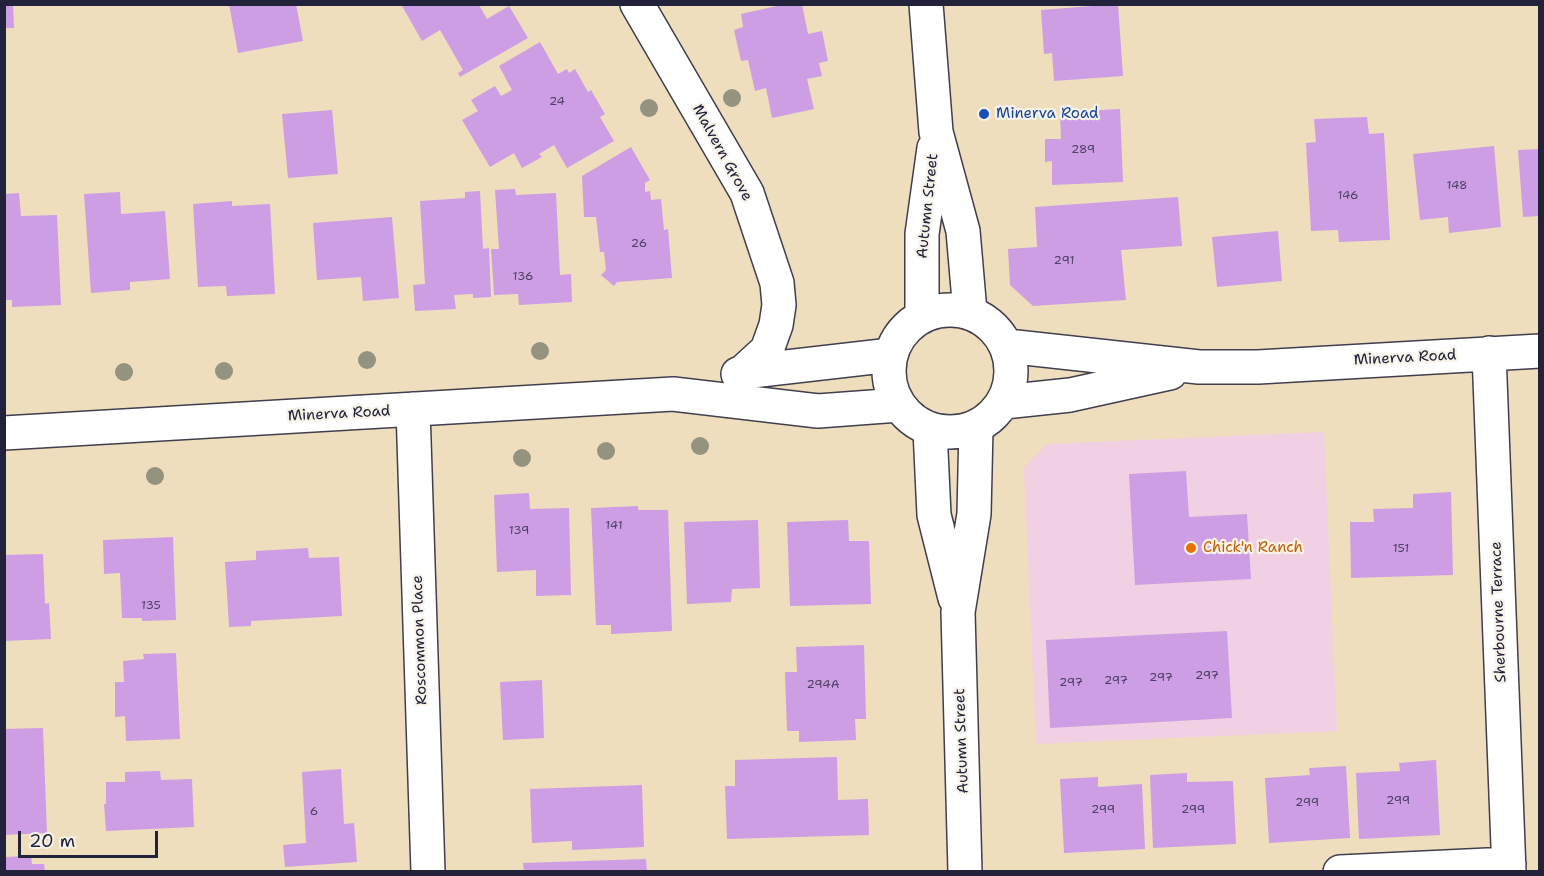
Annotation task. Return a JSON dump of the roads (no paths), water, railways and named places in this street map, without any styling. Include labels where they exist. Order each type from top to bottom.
[{"type":"street","name":"Malvern Grove","points":[[637,4],[747,193],[777,283],[779,305],[776,325],[767,350],[744,372]]},
{"type":"street","name":"Autumn Street","points":[[926,4],[936,132],[963,231],[970,312]]},
{"type":"street","name":"Autumn Street","points":[[922,316],[922,234],[936,132]]},
{"type":"street","points":[[946,309],[970,312],[992,325],[1007,346],[1012,374],[1004,402],[992,417],[976,428],[953,433],[930,430],[912,420],[899,405],[889,381],[891,355],[902,332],[922,316],[946,309]]},
{"type":"street","name":"Minerva Road","points":[[1007,346],[1199,367],[1258,367],[1539,351]]},
{"type":"street","name":"Sherbourne Terrace","points":[[1489,353],[1509,868]]},
{"type":"street","name":"Minerva Road","points":[[673,394],[744,372],[891,355]]},
{"type":"street","name":"Minerva Road","points":[[1004,402],[1070,395],[1199,367]]},
{"type":"street","name":"Minerva Road","points":[[4,433],[673,394],[818,411],[899,405]]},
{"type":"street","name":"Roscommon Place","points":[[413,409],[428,872]]},
{"type":"street","name":"Autumn Street","points":[[966,872],[958,612],[974,514],[976,428]]},
{"type":"street","name":"Autumn Street","points":[[930,430],[934,515],[958,612]]},
{"type":"street","points":[[1340,872],[1509,868]]},
{"type":"place","name":"Minerva Road","points":[[984,114]]},
{"type":"place","name":"Chick'n Ranch","points":[[1191,548]]}]
